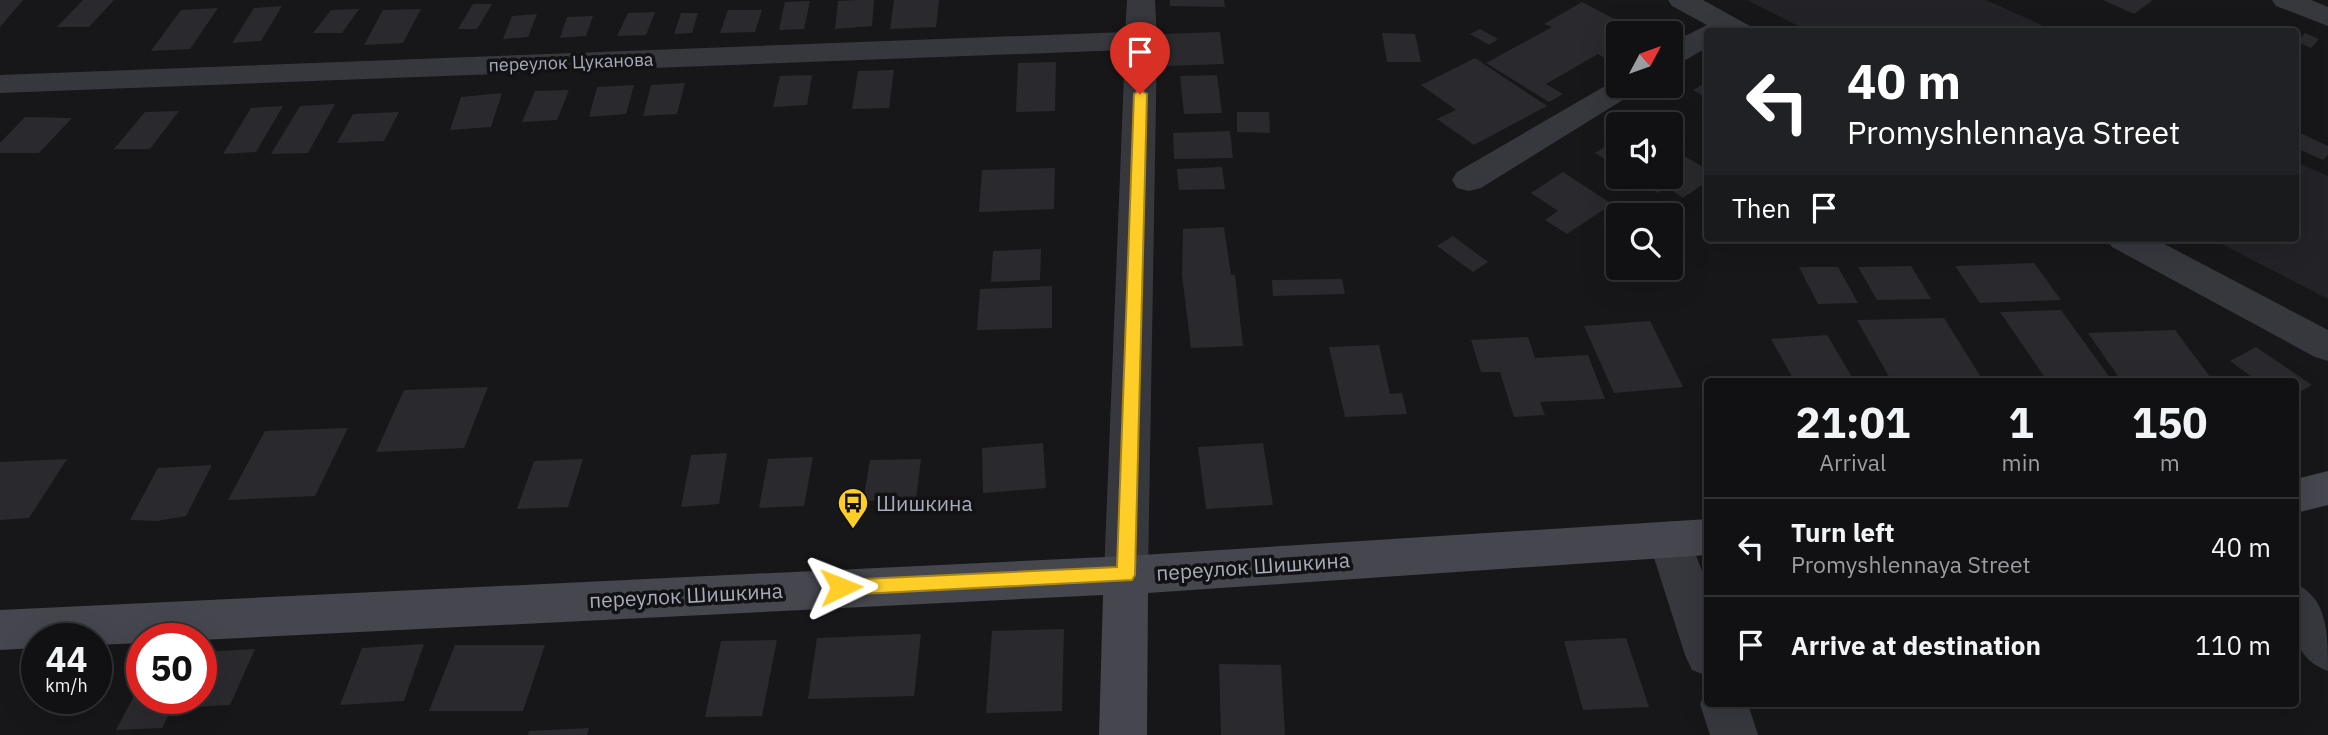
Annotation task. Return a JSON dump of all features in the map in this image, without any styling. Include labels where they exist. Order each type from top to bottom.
[{"type":"main road","points":[[2299,494],[2328,488]]},
{"type":"main road","name":"переулок Шишкина","points":[[0,630],[1126,575],[1689,538]]},
{"type":"main road","points":[[1122,735],[1126,575]]},
{"type":"street","points":[[1126,575],[1141,0]]},
{"type":"street","points":[[1682,0],[1718,28]]},
{"type":"street","points":[[2286,0],[2328,17]]},
{"type":"street","points":[[1684,49],[1704,39]]},
{"type":"street","name":"переулок Цуканова","points":[[0,84],[1142,40]]},
{"type":"street","points":[[1469,180],[1606,96]]},
{"type":"street","points":[[2131,242],[2328,347]]},
{"type":"street","points":[[1689,538],[1704,630]]},
{"type":"street","points":[[2299,608],[2328,650]]},
{"type":"street","points":[[1725,707],[1734,735]]},
{"type":"shaded area","points":[[1747,0],[1986,0],[2048,28],[1802,28]]},
{"type":"shaded area","points":[[2299,163],[2328,176],[2328,299],[2218,242],[2299,242]]},
{"type":"building","points":[[0,0],[23,0],[0,27]]},
{"type":"building","points":[[83,0],[114,0],[89,27],[57,27]]},
{"type":"building","points":[[874,0],[872,26],[835,29],[838,1]]},
{"type":"building","points":[[894,0],[939,0],[936,27],[890,29]]},
{"type":"building","points":[[1170,0],[1224,0],[1225,7],[1170,6]]},
{"type":"building","points":[[2103,0],[2153,0],[2134,14]]},
{"type":"building","points":[[810,1],[804,29],[779,30],[785,2]]},
{"type":"building","points":[[1582,2],[1618,21],[1606,21],[1606,59],[1598,54],[1546,84],[1563,94],[1549,102],[1486,63],[1552,27],[1544,24]]},
{"type":"building","points":[[473,4],[492,4],[477,29],[458,29]]},
{"type":"building","points":[[282,6],[261,41],[232,43],[254,8]]},
{"type":"building","points":[[218,8],[190,49],[151,51],[181,10]]},
{"type":"building","points":[[359,9],[342,33],[313,33],[331,10]]},
{"type":"building","points":[[421,9],[403,43],[364,45],[383,10]]},
{"type":"building","points":[[728,10],[762,10],[755,32],[720,33]]},
{"type":"building","points":[[655,12],[646,35],[617,36],[628,13]]},
{"type":"building","points":[[681,13],[698,13],[692,33],[674,34]]},
{"type":"building","points":[[537,14],[528,37],[503,39],[512,16]]},
{"type":"building","points":[[593,16],[586,36],[560,38],[567,17]]},
{"type":"building","points":[[1480,29],[1498,39],[1489,45],[1470,34]]},
{"type":"building","points":[[1220,32],[1224,64],[1167,66],[1164,34]]},
{"type":"building","points":[[1382,33],[1415,34],[1421,62],[1387,62]]},
{"type":"building","points":[[2305,33],[2319,39],[2311,48],[2299,43]]},
{"type":"building","points":[[1475,58],[1547,106],[1474,145],[1437,119],[1456,110],[1421,85]]},
{"type":"building","points":[[1056,62],[1055,111],[1016,112],[1018,63]]},
{"type":"building","points":[[894,70],[889,108],[852,109],[858,71]]},
{"type":"building","points":[[812,75],[807,105],[773,107],[780,76]]},
{"type":"building","points":[[1217,75],[1222,113],[1184,114],[1180,76]]},
{"type":"building","points":[[685,83],[677,114],[643,116],[651,85]]},
{"type":"building","points":[[1704,83],[1704,97],[1693,90]]},
{"type":"building","points":[[634,85],[626,114],[589,117],[597,87]]},
{"type":"building","points":[[569,90],[557,120],[522,122],[535,91]]},
{"type":"building","points":[[502,93],[491,127],[450,130],[461,97]]},
{"type":"building","points":[[335,104],[308,153],[271,154],[300,106]]},
{"type":"building","points":[[283,106],[256,152],[223,154],[251,108]]},
{"type":"building","points":[[179,111],[150,149],[114,149],[145,112]]},
{"type":"building","points":[[399,112],[384,141],[337,143],[353,114]]},
{"type":"building","points":[[1237,112],[1269,112],[1270,133],[1237,132]]},
{"type":"building","points":[[25,117],[72,118],[39,153],[0,153],[0,143]]},
{"type":"building","points":[[1230,131],[1233,158],[1174,159],[1173,133]]},
{"type":"building","points":[[2299,132],[2328,146],[2328,155],[2323,160],[2299,149]]},
{"type":"building","points":[[1606,146],[1606,160],[1595,153]]},
{"type":"building","points":[[1683,155],[1704,168],[1704,184],[1683,198],[1670,189],[1683,189]]},
{"type":"building","points":[[1222,167],[1225,189],[1179,190],[1177,169]]},
{"type":"building","points":[[1055,168],[1054,209],[979,212],[982,170]]},
{"type":"building","points":[[1563,172],[1610,203],[1606,203],[1606,208],[1567,234],[1545,220],[1558,211],[1531,193]]},
{"type":"building","points":[[1224,227],[1231,275],[1235,275],[1243,346],[1191,348],[1182,275],[1183,229]]},
{"type":"building","points":[[1453,236],[1488,262],[1473,272],[1437,246]]},
{"type":"building","points":[[1041,249],[1040,280],[991,282],[993,251]]},
{"type":"building","points":[[2034,263],[2061,300],[1980,303],[1955,266]]},
{"type":"building","points":[[1911,266],[1931,299],[1877,300],[1858,267]]},
{"type":"building","points":[[1799,267],[1838,267],[1858,303],[1818,304]]},
{"type":"building","points":[[1342,279],[1345,294],[1273,296],[1272,280]]},
{"type":"building","points":[[1052,286],[1052,328],[977,330],[980,289]]},
{"type":"building","points":[[2061,310],[2110,378],[2045,378],[2000,312]]},
{"type":"building","points":[[1944,318],[1982,378],[1890,378],[1857,320]]},
{"type":"building","points":[[1650,321],[1683,387],[1614,393],[1584,326]]},
{"type":"building","points":[[2175,330],[2211,378],[2119,378],[2088,333]]},
{"type":"building","points":[[1827,335],[1853,378],[1793,378],[1771,339]]},
{"type":"building","points":[[1528,337],[1535,358],[1588,355],[1605,399],[1540,402],[1545,415],[1514,417],[1500,372],[1481,372],[1471,340]]},
{"type":"building","points":[[1379,345],[1390,394],[1402,393],[1407,414],[1345,417],[1329,347]]},
{"type":"building","points":[[2256,347],[2312,385],[2299,392],[2299,378],[2253,378],[2230,361]]},
{"type":"building","points":[[488,387],[464,448],[376,452],[404,390]]},
{"type":"building","points":[[348,428],[315,496],[228,500],[265,431]]},
{"type":"building","points":[[1043,443],[1046,488],[983,493],[982,448]]},
{"type":"building","points":[[1263,443],[1273,505],[1206,509],[1198,447]]},
{"type":"building","points":[[727,453],[719,504],[681,507],[691,455]]},
{"type":"building","points":[[813,457],[804,506],[759,508],[768,459]]},
{"type":"building","points":[[67,459],[29,518],[0,520],[0,462]]},
{"type":"building","points":[[583,459],[568,507],[517,509],[534,461]]},
{"type":"building","points":[[921,459],[916,499],[863,501],[870,460]]},
{"type":"building","points":[[212,465],[186,516],[157,521],[130,520],[158,468]]},
{"type":"building","points":[[1064,629],[1062,711],[986,713],[992,631]]},
{"type":"building","points":[[921,634],[914,696],[808,699],[817,638]]},
{"type":"building","points":[[1626,638],[1649,707],[1583,710],[1564,641]]},
{"type":"building","points":[[777,640],[762,716],[705,717],[721,641]]},
{"type":"building","points":[[424,644],[404,701],[340,705],[362,648]]},
{"type":"building","points":[[455,645],[545,645],[523,711],[429,711]]},
{"type":"building","points":[[255,649],[230,705],[217,706],[217,651]]},
{"type":"building","points":[[1219,664],[1281,665],[1285,735],[1221,735]]},
{"type":"building","points":[[126,711],[126,714],[169,714],[162,728],[116,730]]},
{"type":"building","points":[[589,728],[587,735],[528,735],[529,731]]},
{"type":"place","name":"Шишкина","points":[[853,530]]},
{"type":"route","points":[[841,587],[1126,575],[1140,94]]}]
